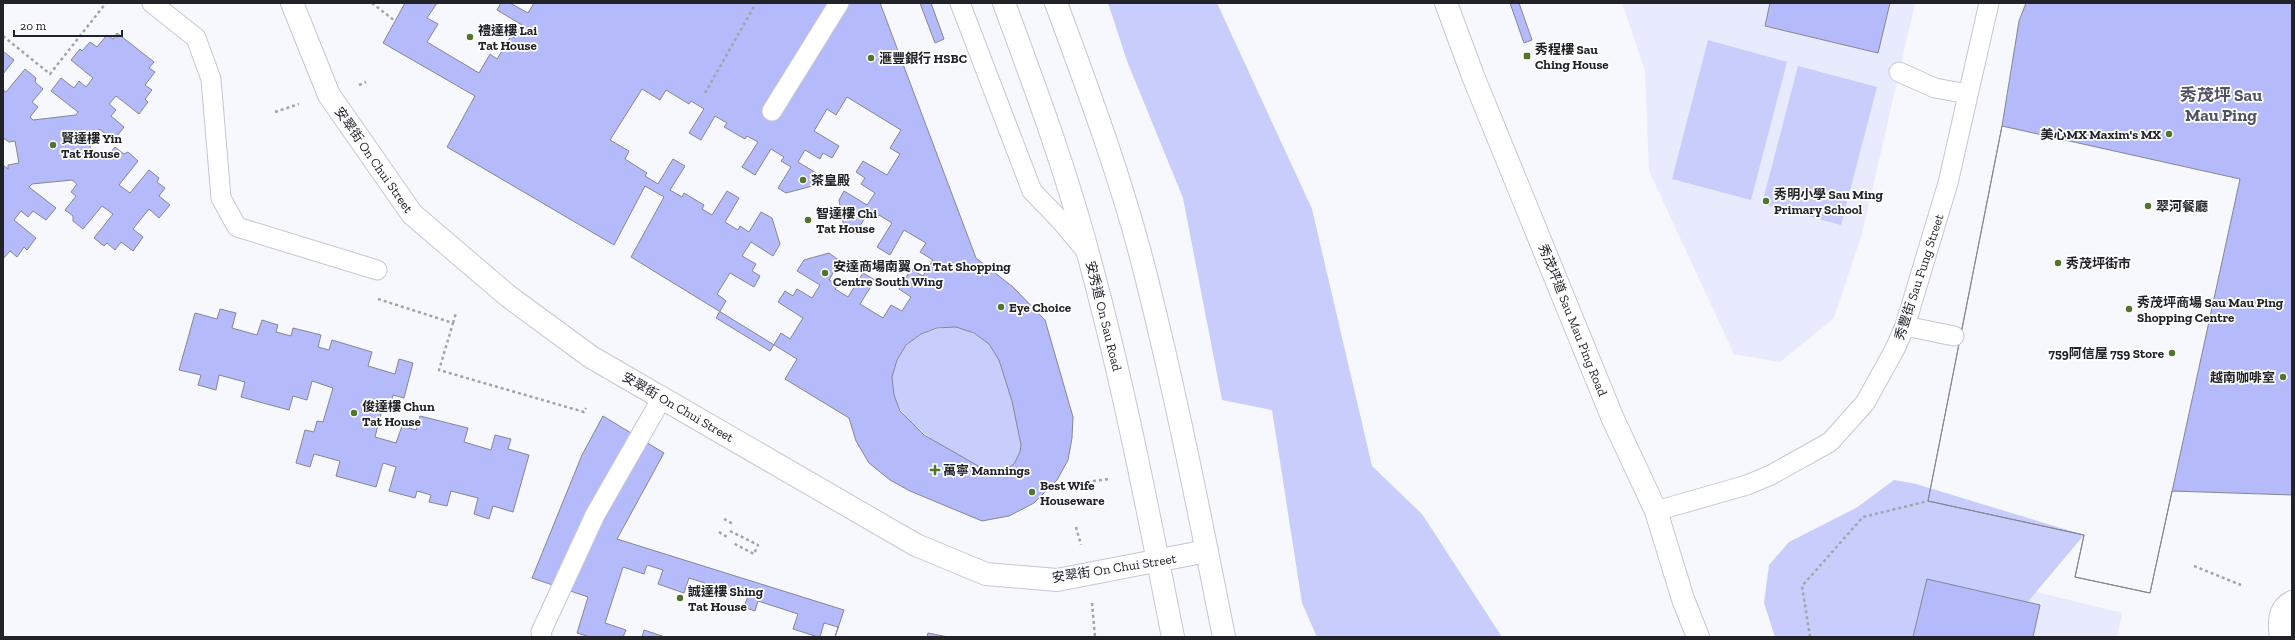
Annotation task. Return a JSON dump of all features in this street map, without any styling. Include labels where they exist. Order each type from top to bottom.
[{"type":"main road","name":"安翠街 On Chui Street","points":[[292,3],[329,94],[412,214],[508,296],[591,357],[916,545],[986,574],[1057,580],[1207,551]]},
{"type":"main road","name":"安秀道 On Sau Road","points":[[1004,3],[1047,123],[1089,255],[1108,329],[1173,637]]},
{"type":"main road","points":[[1056,3],[1091,97],[1146,275],[1186,444],[1224,637]]},
{"type":"main road","name":"秀茂坪道 Sau Mau Ping Road","points":[[1446,3],[1473,76],[1613,419],[1656,511],[1683,599],[1698,637]]},
{"type":"main road","points":[[2281,637],[2279,626],[2281,614],[2286,605],[2292,602]]},
{"type":"lane","points":[[152,3],[196,38],[212,79],[221,198],[238,227],[377,270]]},
{"type":"lane","points":[[772,111],[840,3]]},
{"type":"lane","points":[[960,3],[1032,191],[1061,221],[1089,255]]},
{"type":"lane","name":"秀豐街 Sau Fung Street","points":[[1656,511],[1747,485],[1772,475],[1830,442],[1865,404],[1895,349],[1905,326],[1948,183],[1989,3]]},
{"type":"lane","points":[[1899,72],[1935,88],[1968,94]]},
{"type":"lane","points":[[1905,326],[1954,336]]},
{"type":"lane","points":[[542,637],[541,632],[595,515],[662,398]]},
{"type":"path","points":[[3,36],[50,74],[106,3]]},
{"type":"path","points":[[372,3],[395,21]]},
{"type":"path","points":[[705,92],[756,3]]},
{"type":"path","points":[[371,297],[454,324]]},
{"type":"path","points":[[456,314],[439,370],[584,412],[586,408]]},
{"type":"path","points":[[1810,637],[1802,586],[1863,517],[1928,501]]},
{"type":"path","points":[[724,519],[733,524]]},
{"type":"path","points":[[730,531],[758,545],[754,554],[733,543]]},
{"type":"path","points":[[719,532],[727,537]]},
{"type":"path","points":[[2194,566],[2241,585]]},
{"type":"shaded area","points":[[1108,3],[1217,3],[1312,209],[1372,466],[1422,514],[1502,637],[1317,637],[1302,603],[1272,410],[1222,400],[1183,198],[1127,61]]},
{"type":"shaded area","name":"秀明小學 Sau Ming Primary School","points":[[1622,3],[1915,3],[1863,230],[1834,318],[1780,362],[1734,354],[1649,171],[1645,71]]},
{"type":"shaded area","points":[[1708,40],[1787,62],[1751,200],[1672,179]]},
{"type":"shaded area","points":[[1798,66],[1877,87],[1841,225],[1762,204]]},
{"type":"shaded area","points":[[956,327],[978,336],[989,344],[996,353],[1002,365],[1014,406],[1021,445],[1017,459],[1011,466],[1002,471],[992,472],[978,467],[932,439],[917,428],[905,416],[896,402],[892,387],[893,371],[901,353],[906,346],[918,336],[932,330]]},
{"type":"shaded area","points":[[1894,480],[1916,484],[2084,535],[1998,637],[1775,637],[1764,603],[1769,565],[1789,542],[1856,508]]},
{"type":"shaded area","points":[[1912,561],[2122,613],[2117,637],[1896,637]]},
{"type":"building","name":"安達商場南翼 On Tat Shopping Centre South Wing","points":[[405,3],[880,3],[976,258],[1013,287],[1045,320],[1073,417],[1072,438],[1068,460],[1057,480],[1034,503],[1009,516],[982,521],[910,491],[890,480],[869,463],[856,441],[849,418],[785,379],[797,359],[631,257],[664,197],[645,186],[614,245],[447,147],[475,96],[383,43]],"holes":[[[956,327],[974,333],[989,344],[999,360],[1012,401],[1021,445],[1020,452],[1014,464],[1002,471],[987,471],[924,435],[900,411],[894,395],[892,377],[897,360],[906,345],[921,334],[937,328]]]},
{"type":"building","name":"禮達樓 Lai Tat House","points":[[437,3],[501,3],[497,10],[522,25],[515,38],[511,36],[497,59],[490,54],[479,73],[427,42],[438,24],[427,18]]},
{"type":"building","name":"禮達樓 Lai Tat House","points":[[510,3],[534,3],[528,13]]},
{"type":"building","points":[[920,3],[931,3],[944,39],[935,43]]},
{"type":"building","points":[[1510,3],[1519,3],[1532,40],[1524,43]]},
{"type":"building","points":[[1770,3],[1890,3],[1878,53],[1765,26]]},
{"type":"building","name":"秀茂坪商場 Sau Mau Ping Shopping Centre","points":[[2026,3],[2292,3],[2292,495],[2172,491],[2150,593],[2075,577],[2084,535],[1928,501],[2002,126],[2019,21]]},
{"type":"building","name":"賢達樓 Yin Tat House","points":[[117,33],[154,62],[149,68],[155,72],[145,85],[152,90],[145,99],[148,102],[139,114],[116,96],[109,104],[116,110],[111,116],[124,127],[114,140],[99,129],[99,133],[88,135],[92,157],[99,156],[104,160],[115,147],[124,154],[128,152],[138,161],[119,185],[130,193],[149,170],[159,178],[157,182],[165,188],[159,196],[170,205],[159,218],[149,209],[133,229],[143,237],[133,251],[121,242],[115,250],[107,243],[104,246],[94,238],[113,214],[102,206],[83,229],[73,221],[73,216],[65,210],[76,196],[71,192],[77,184],[72,180],[32,184],[29,187],[56,208],[46,220],[33,211],[28,217],[21,211],[14,220],[36,238],[27,250],[24,247],[17,257],[10,251],[3,259],[3,165],[8,169],[8,165],[19,163],[15,141],[9,142],[3,138],[3,90],[6,92],[25,69],[36,78],[35,82],[43,89],[32,102],[38,107],[30,117],[33,120],[76,115],[78,112],[51,91],[61,78],[74,88],[79,81],[86,87],[93,78],[71,60],[80,49],[82,51],[90,42],[97,47],[107,35],[113,39]]},
{"type":"building","points":[[4,52],[14,60],[3,74],[3,53]]},
{"type":"building","name":"智達樓 Chi Tat House","points":[[642,89],[660,100],[666,90],[689,104],[691,101],[704,109],[689,133],[701,140],[715,116],[727,123],[724,127],[745,139],[747,136],[758,142],[742,167],[755,175],[771,149],[784,157],[781,161],[791,167],[778,188],[786,193],[816,185],[821,176],[798,162],[805,150],[820,159],[823,153],[832,158],[839,146],[814,131],[827,109],[836,115],[847,97],[901,130],[890,148],[900,154],[887,175],[863,161],[856,172],[865,178],[861,184],[875,193],[867,205],[844,191],[839,200],[844,228],[855,234],[868,213],[877,219],[879,215],[892,223],[877,247],[890,255],[904,230],[926,243],[920,252],[933,260],[923,276],[911,269],[899,289],[911,297],[902,311],[891,305],[883,318],[860,304],[875,280],[863,273],[848,297],[835,289],[838,285],[829,280],[840,261],[829,253],[804,260],[797,271],[820,285],[812,298],[797,289],[793,296],[785,291],[778,302],[803,318],[790,339],[781,333],[770,351],[716,318],[726,301],[717,294],[730,273],[754,287],[760,276],[752,271],[756,264],[742,256],[751,242],[773,256],[780,244],[772,218],[761,212],[749,232],[740,226],[738,230],[725,222],[739,198],[727,191],[712,215],[702,209],[704,205],[684,193],[682,197],[670,190],[685,166],[673,159],[658,184],[645,176],[647,173],[625,159],[629,151],[610,140]]},
{"type":"building","points":[[2002,126],[2240,179],[2150,593],[2075,577],[2084,535],[1928,501]]},
{"type":"building","name":"俊達樓 Chun Tat House","points":[[220,309],[236,313],[232,328],[257,335],[262,320],[278,325],[276,332],[291,336],[293,328],[321,335],[318,347],[329,350],[332,340],[372,352],[368,366],[395,374],[399,359],[413,363],[404,398],[393,395],[391,405],[384,403],[375,437],[396,443],[402,426],[416,430],[420,416],[468,428],[464,442],[491,450],[495,435],[511,439],[508,449],[529,455],[513,512],[493,506],[489,519],[474,514],[478,498],[451,491],[447,506],[429,502],[431,495],[417,491],[415,498],[389,491],[396,467],[383,463],[376,487],[336,476],[340,461],[314,454],[310,467],[296,463],[305,430],[314,432],[317,421],[323,422],[333,388],[312,381],[307,400],[293,396],[289,410],[241,397],[245,382],[219,375],[216,390],[198,385],[201,375],[179,370],[195,313],[217,319]]},
{"type":"building","points":[[603,416],[664,453],[617,539],[844,610],[835,637],[590,637],[577,633],[588,597],[532,578],[582,455]]},
{"type":"building","name":"誠達樓 Shing Tat House","points":[[647,565],[663,570],[658,584],[684,593],[689,578],[705,583],[703,590],[717,595],[721,587],[748,596],[744,607],[755,611],[758,601],[798,614],[793,629],[818,637],[665,637],[644,630],[642,637],[623,637],[626,630],[605,623],[623,567],[644,574]]},
{"type":"building","points":[[1927,579],[2040,605],[2033,637],[1913,637]]},
{"type":"building","points":[[824,623],[838,627],[835,637],[820,637]]},
{"type":"building","points":[[928,633],[948,637],[927,637]]},
{"type":"place","name":"禮達樓 Lai Tat House","points":[[470,37]]},
{"type":"place","name":"秀程樓 Sau Ching House","points":[[1527,56]]},
{"type":"place","name":"滙豐銀行 HSBC","points":[[871,58]]},
{"type":"place","name":"美心MX Maxim's MX","points":[[2169,134]]},
{"type":"place","name":"賢達樓 Yin Tat House","points":[[53,145]]},
{"type":"place","name":"茶皇殿","points":[[803,180]]},
{"type":"place","name":"秀明小學 Sau Ming Primary School","points":[[1766,201]]},
{"type":"place","name":"翠河餐廳","points":[[2148,206]]},
{"type":"place","name":"智達樓 Chi Tat House","points":[[808,220]]},
{"type":"place","name":"秀茂坪街市","points":[[2058,263]]},
{"type":"place","name":"安達商場南翼 On Tat Shopping Centre South Wing","points":[[825,273]]},
{"type":"place","name":"Eye Choice","points":[[1001,307]]},
{"type":"place","name":"秀茂坪商場 Sau Mau Ping Shopping Centre","points":[[2129,309]]},
{"type":"place","name":"759阿信屋 759 Store","points":[[2172,353]]},
{"type":"place","name":"越南咖啡室","points":[[2283,377]]},
{"type":"place","name":"俊達樓 Chun Tat House","points":[[354,413]]},
{"type":"place","name":"萬寧 Mannings","points":[[935,470]]},
{"type":"place","name":"Best Wife Houseware","points":[[1032,492]]},
{"type":"place","name":"誠達樓 Shing Tat House","points":[[680,598]]},
{"type":"district","name":"秀茂坪 Sau Mau Ping","points":[[2221,105]]}]
